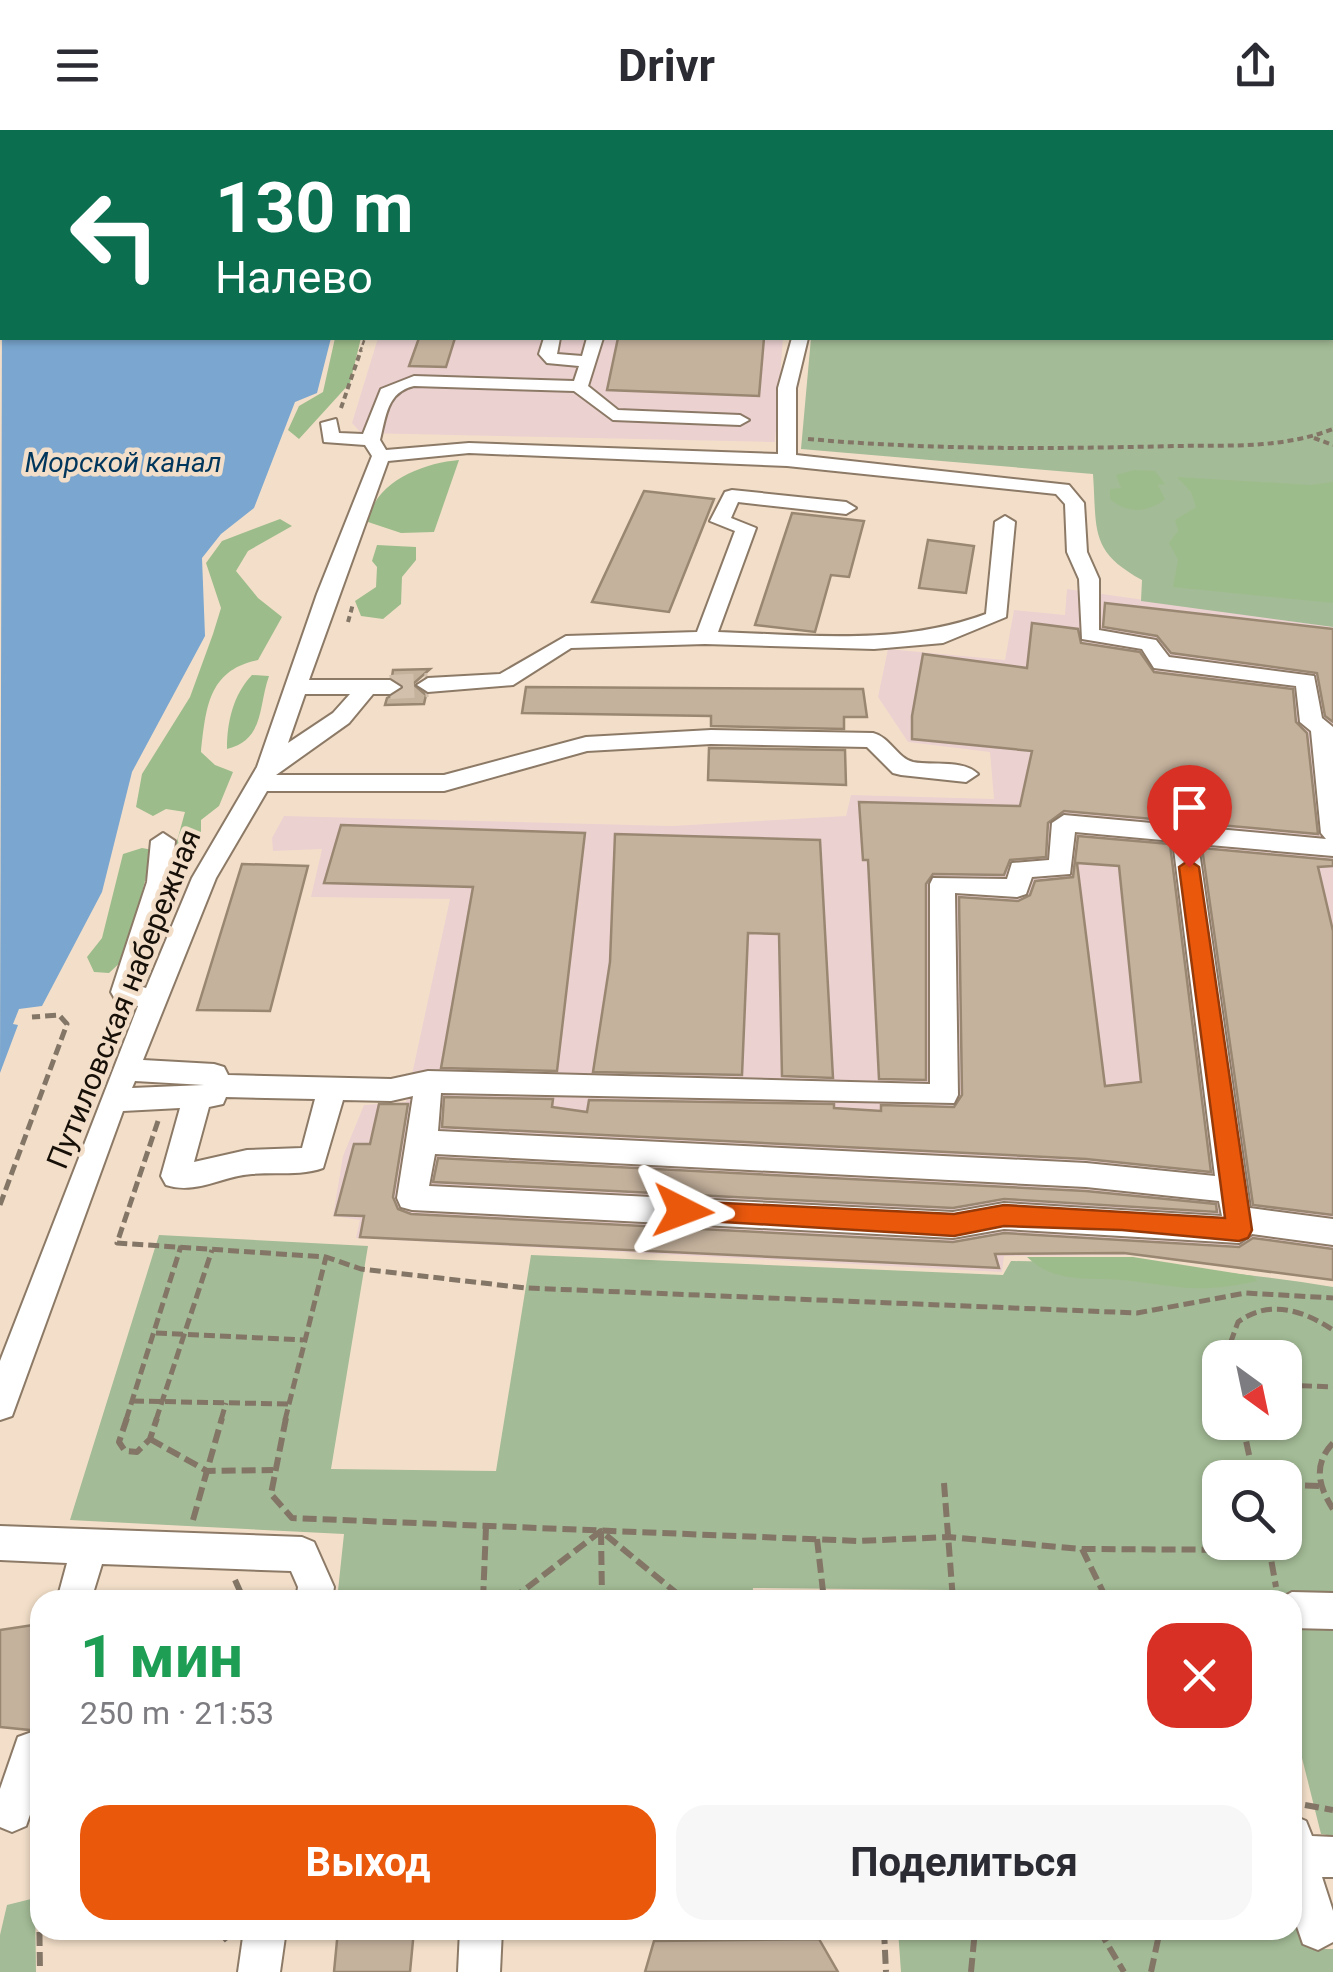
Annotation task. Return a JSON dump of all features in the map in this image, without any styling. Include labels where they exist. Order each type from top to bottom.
[{"type":"street","points":[[551,340],[546,354],[553,359],[589,361]]},
{"type":"street","points":[[594,340],[578,386],[613,415],[740,420]]},
{"type":"street","points":[[788,449],[788,388],[800,340]]},
{"type":"street","name":"Путиловская набережная","points":[[0,1405],[113,1100],[204,878],[264,775],[376,448],[384,391],[401,382],[578,386]]},
{"type":"street","points":[[600,452],[613,415]]},
{"type":"street","points":[[330,423],[330,438],[376,448],[600,452],[788,449],[1051,486],[1071,494],[1077,552],[1089,579],[1090,636],[1149,644],[1162,663],[1306,681],[1312,722],[1322,727],[1333,833]]},
{"type":"street","points":[[705,638],[746,528],[720,521],[732,496],[846,508]]},
{"type":"street","points":[[428,685],[504,680],[566,642],[705,638],[874,643],[944,637],[996,617],[1005,522]]},
{"type":"street","points":[[264,775],[379,686],[297,686]]},
{"type":"street","points":[[264,775],[444,783],[586,744],[711,737],[873,740],[900,768],[966,774]]},
{"type":"street","points":[[113,1100],[332,1088],[390,1090],[428,1082],[944,1095],[942,884],[1017,888],[1021,870],[1061,868],[1064,823],[1184,831],[1333,848]]},
{"type":"street","points":[[428,1082],[423,1142],[412,1198],[954,1225],[1004,1216],[1239,1230],[1184,831]]},
{"type":"street","points":[[156,1001],[124,992],[160,882],[163,841]]},
{"type":"street","points":[[126,1070],[214,1075],[194,1095],[176,1176],[213,1173],[247,1162],[313,1160],[332,1088]]},
{"type":"street","points":[[423,1142],[1086,1175],[1234,1204],[1333,1232]]},
{"type":"street","points":[[0,1543],[302,1554],[315,1590]]},
{"type":"street","points":[[76,1590],[90,1546]]},
{"type":"street","points":[[1302,1610],[1333,1611]]},
{"type":"street","points":[[22,1813],[30,1763]]},
{"type":"street","points":[[1303,1859],[1318,1929]]},
{"type":"street","points":[[259,1972],[264,1940]]},
{"type":"street","points":[[478,1972],[480,1940]]},
{"type":"path","points":[[330,423],[354,381],[364,340]]},
{"type":"path","points":[[788,449],[980,452],[1224,448],[1314,438],[1333,429]]},
{"type":"path","points":[[1314,438],[1333,445]]},
{"type":"path","points":[[0,1205],[67,1024],[59,1015],[32,1017]]},
{"type":"path","points":[[194,1095],[135,1179],[117,1244],[326,1257],[361,1268],[526,1288],[1137,1313],[1246,1292],[1333,1298]]},
{"type":"path","points":[[181,1246],[120,1442],[125,1451],[137,1452],[150,1440],[212,1250]]},
{"type":"path","points":[[326,1257],[274,1470],[271,1494],[292,1518],[817,1539],[948,1537],[1082,1549],[1202,1547]]},
{"type":"path","points":[[1286,1292],[1287,1306]]},
{"type":"path","points":[[1227,1340],[1240,1319],[1262,1306],[1287,1306],[1333,1330]]},
{"type":"path","points":[[154,1333],[303,1340]]},
{"type":"path","points":[[1302,1386],[1333,1387]]},
{"type":"path","points":[[134,1401],[289,1404]]},
{"type":"path","points":[[184,1550],[226,1403]]},
{"type":"path","points":[[150,1440],[207,1471],[274,1470]]},
{"type":"path","points":[[1333,1444],[1320,1460],[1320,1486],[1333,1510]]},
{"type":"path","points":[[944,1484],[952,1590]]},
{"type":"path","points":[[1302,1485],[1320,1486]]},
{"type":"path","points":[[483,1590],[486,1527]]},
{"type":"path","points":[[523,1590],[600,1531]]},
{"type":"path","points":[[600,1531],[602,1590]]},
{"type":"path","points":[[600,1531],[673,1590]]},
{"type":"path","points":[[817,1539],[823,1590]]},
{"type":"path","points":[[1082,1549],[1102,1590]]},
{"type":"path","points":[[1271,1560],[1277,1590]]},
{"type":"path","points":[[1302,1806],[1333,1810]]},
{"type":"path","points":[[22,1813],[30,1884]]},
{"type":"path","points":[[36,1940],[40,1972]]},
{"type":"path","points":[[884,1940],[886,1972]]},
{"type":"path","points":[[971,1972],[974,1940]]},
{"type":"path","points":[[1104,1940],[1124,1972]]},
{"type":"path","points":[[1151,1972],[1158,1940]]},
{"type":"shaded area","points":[[377,340],[783,340],[775,442],[361,433],[352,423]]},
{"type":"shaded area","points":[[1067,589],[1333,627],[1333,1280],[1130,1255],[1004,1256],[1002,1272],[356,1238],[360,1220],[333,1216],[343,1156],[364,1105],[406,1102],[450,899],[311,897],[322,849],[273,851],[272,838],[284,816],[672,826],[846,816],[851,795],[994,799],[990,752],[908,742],[878,697],[888,649],[1005,660],[1014,610],[1065,615]]},
{"type":"green space","points":[[335,340],[361,340],[350,383],[299,439],[288,430],[299,406],[323,392]]},
{"type":"green space","points":[[811,340],[1333,340],[1333,627],[1141,601],[1142,580],[1113,559],[1099,537],[1093,474],[801,449]]},
{"type":"green space","points":[[459,460],[434,532],[401,533],[368,522],[372,508],[390,485],[416,470]]},
{"type":"green space","points":[[1134,470],[1155,471],[1165,484],[1158,485],[1165,499],[1138,510],[1110,499],[1110,489],[1121,488],[1116,475]]},
{"type":"green space","points":[[1177,477],[1311,485],[1333,482],[1333,603],[1173,587],[1178,560],[1169,543],[1178,531],[1175,520],[1196,507],[1191,492]]},
{"type":"green space","points":[[280,519],[292,526],[248,551],[236,571],[258,598],[282,617],[258,660],[229,672],[219,682],[208,706],[201,752],[215,765],[233,772],[219,806],[201,820],[201,832],[166,927],[155,921],[185,812],[166,809],[153,816],[136,807],[142,774],[190,697],[221,608],[206,563],[222,541]]},
{"type":"green space","points":[[377,545],[416,547],[416,560],[402,577],[401,604],[383,619],[361,616],[355,601],[376,587],[377,567],[372,561]]},
{"type":"green space","points":[[252,675],[269,676],[258,720],[248,738],[227,749],[232,709]]},
{"type":"green space","points":[[142,848],[153,850],[125,958],[109,973],[94,972],[87,957],[102,938],[123,854]]},
{"type":"green space","points":[[159,1235],[368,1246],[331,1469],[496,1471],[531,1255],[1003,1275],[1011,1261],[1092,1263],[1213,1271],[1333,1287],[1333,1594],[1302,1594],[1302,1590],[338,1590],[344,1534],[70,1520]]},
{"type":"green space","points":[[1027,1257],[1133,1257],[1253,1276],[1257,1281],[1194,1288],[1076,1278],[1051,1272]]},
{"type":"green space","points":[[1302,1628],[1333,1630],[1333,1836],[1321,1834],[1302,1758]]},
{"type":"green space","points":[[30,1899],[30,1940],[36,1940],[36,1972],[0,1972],[0,1935],[7,1905]]},
{"type":"green space","points":[[1302,1926],[1316,1949],[1333,1949],[1333,1972],[901,1972],[899,1940],[1302,1940]]},
{"type":"water","name":"Морской канал","points":[[2,340],[330,340],[317,393],[295,402],[254,508],[221,534],[202,558],[205,636],[132,772],[102,892],[42,1006],[19,1009],[13,1024],[18,1025],[0,1073]]},
{"type":"building","points":[[418,340],[454,340],[446,367],[409,366]]},
{"type":"building","points":[[618,340],[764,340],[759,396],[607,390]]},
{"type":"building","points":[[644,491],[714,499],[669,612],[592,602]]},
{"type":"building","points":[[792,513],[864,521],[849,577],[831,575],[815,632],[755,625]]},
{"type":"building","points":[[928,540],[974,546],[966,593],[919,588]]},
{"type":"building","points":[[1105,603],[1333,629],[1333,722],[1325,716],[1317,673],[1171,653],[1157,636],[1103,627]]},
{"type":"building","points":[[1032,623],[1078,629],[1081,643],[1140,652],[1154,672],[1293,689],[1296,722],[1307,733],[1318,834],[1064,811],[1048,823],[1046,857],[1010,860],[1004,875],[933,874],[926,884],[926,1080],[879,1079],[868,860],[863,860],[859,802],[1020,806],[1032,751],[912,739],[912,716],[923,654],[1027,668]]},
{"type":"building","points":[[430,669],[413,684],[426,695],[424,704],[385,705],[387,698],[405,688],[392,677],[393,670]]},
{"type":"building","points":[[526,687],[863,689],[867,717],[844,717],[844,729],[711,726],[711,716],[522,713]]},
{"type":"building","points":[[709,748],[845,750],[846,785],[708,780]]},
{"type":"building","points":[[341,825],[585,833],[557,1071],[441,1068],[473,887],[324,883]]},
{"type":"building","points":[[615,834],[820,840],[833,1078],[782,1076],[779,934],[748,933],[742,1075],[593,1072],[610,962]]},
{"type":"building","points":[[1078,836],[1170,844],[1211,1172],[1086,1159],[442,1127],[444,1097],[553,1099],[552,1107],[587,1112],[589,1100],[834,1104],[834,1108],[881,1111],[881,1105],[954,1107],[962,1095],[959,897],[1018,901],[1030,895],[1035,881],[1073,877]],"holes":[[[1077,863],[1119,866],[1141,1082],[1105,1086]]]},
{"type":"building","points":[[1202,848],[1333,860],[1333,866],[1318,867],[1333,931],[1333,1215],[1253,1205]]},
{"type":"building","points":[[242,864],[308,866],[270,1011],[197,1010]]},
{"type":"building","points":[[379,1104],[408,1104],[393,1197],[398,1209],[411,1214],[953,1242],[1004,1233],[1239,1247],[1253,1238],[1333,1249],[1333,1280],[1124,1253],[995,1254],[999,1268],[360,1237],[364,1216],[335,1215],[354,1144],[370,1144]]},
{"type":"building","points":[[438,1158],[1086,1191],[1216,1204],[1217,1212],[1004,1199],[953,1208],[433,1182]]},
{"type":"building","points":[[30,1626],[30,1730],[0,1727],[0,1630]]},
{"type":"building","points":[[337,1940],[413,1940],[410,1972],[334,1972]]},
{"type":"building","points":[[820,1940],[838,1972],[645,1972],[654,1941]]},
{"type":"tunnel","points":[[390,687],[428,685]]},
{"type":"route","points":[[683,1211],[954,1225],[1004,1216],[1122,1220],[1239,1230],[1189,867]]}]
